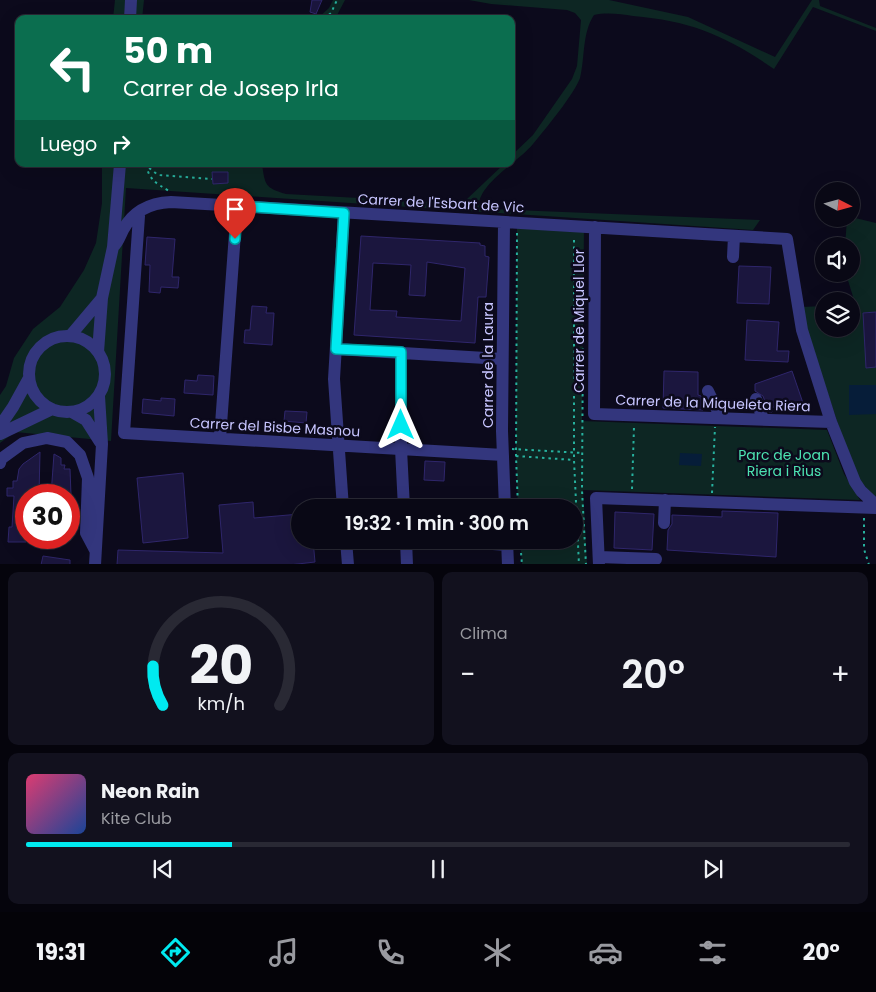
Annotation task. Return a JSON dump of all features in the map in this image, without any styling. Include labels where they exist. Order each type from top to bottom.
[{"type":"street","points":[[130,15],[131,0]]},
{"type":"street","points":[[95,564],[102,444],[99,396],[104,383],[105,371],[98,352],[102,298],[113,247],[120,167]]},
{"type":"street","name":"Carrer de l'Esbart de Vic","points":[[113,247],[130,217],[141,209],[166,202],[787,239],[802,330],[831,422]]},
{"type":"street","points":[[220,438],[237,206]]},
{"type":"street","points":[[342,499],[334,396],[344,213]]},
{"type":"street","name":"Carrer del Bisbe Masnou","points":[[139,216],[124,433],[503,455]]},
{"type":"street","name":"Carrer de la Laura","points":[[504,222],[502,359],[505,499]]},
{"type":"street","name":"Carrer de Miquel Llor","points":[[594,414],[595,227]]},
{"type":"street","points":[[733,257],[734,236]]},
{"type":"street","points":[[70,336],[102,298]]},
{"type":"street","points":[[0,426],[13,408],[29,378],[32,359],[42,346],[54,339],[70,336],[84,340],[98,352]]},
{"type":"street","points":[[336,349],[502,359]]},
{"type":"street","points":[[401,352],[401,449],[404,499]]},
{"type":"street","points":[[29,378],[37,397],[52,409],[72,412],[86,420],[102,444]]},
{"type":"street","points":[[708,391],[718,418]]},
{"type":"street","points":[[72,412],[86,408],[99,396]]},
{"type":"street","points":[[756,399],[762,419]]},
{"type":"street","points":[[0,435],[52,409]]},
{"type":"street","name":"Carrer de la Miqueleta Riera","points":[[594,414],[831,422]]},
{"type":"street","points":[[831,422],[855,482],[872,508]]},
{"type":"street","points":[[0,435],[15,432],[14,450]]},
{"type":"street","points":[[0,463],[23,443],[47,438],[67,442],[80,455],[88,478],[86,534],[95,550]]},
{"type":"street","points":[[599,557],[596,498],[666,500],[688,506],[711,502],[872,508]]},
{"type":"street","points":[[664,523],[666,500]]},
{"type":"street","points":[[347,549],[348,564]]},
{"type":"street","points":[[406,549],[407,564]]},
{"type":"street","points":[[507,549],[508,564]]},
{"type":"street","points":[[599,557],[633,551]]},
{"type":"street","points":[[599,557],[656,559]]},
{"type":"path","points":[[328,15],[337,0]]},
{"type":"path","points":[[146,167],[149,176],[155,183],[172,193],[166,202]]},
{"type":"path","points":[[149,167],[158,175],[212,179]]},
{"type":"path","points":[[517,223],[516,456],[518,499]]},
{"type":"path","points":[[574,240],[574,460],[579,564]]},
{"type":"path","points":[[631,499],[634,415]]},
{"type":"path","points":[[711,502],[718,418]]},
{"type":"path","points":[[516,449],[582,453],[586,564]]},
{"type":"path","points":[[503,455],[574,460]]},
{"type":"path","points":[[869,564],[864,549],[872,508]]},
{"type":"path","points":[[521,549],[522,564]]},
{"type":"green space","points":[[115,0],[144,0],[142,15],[113,15]]},
{"type":"green space","points":[[333,0],[345,0],[337,15],[321,15],[329,8]]},
{"type":"green space","points":[[469,0],[609,0],[688,17],[775,57],[812,0],[819,0],[820,6],[876,28],[876,31],[813,7],[774,69],[757,57],[724,39],[691,26],[654,18],[608,13],[594,15],[587,30],[582,70],[577,85],[559,112],[527,151],[515,162],[515,152],[533,135],[572,79],[577,66],[581,20],[575,13],[567,10],[491,4]]},
{"type":"green space","points":[[102,167],[262,167],[267,185],[274,190],[286,194],[450,203],[467,199],[501,167],[509,167],[487,187],[479,203],[482,207],[491,209],[760,220],[753,230],[126,188],[111,441],[15,432],[0,443],[0,395],[6,386],[14,358],[33,329],[60,307],[84,270],[96,243],[102,203]]},
{"type":"green space","points":[[860,219],[876,223],[876,498],[859,480],[848,454],[807,331],[802,307],[815,306],[815,337],[860,337],[860,292],[852,292],[848,282],[860,282],[860,237],[846,237],[846,228],[860,228]]},
{"type":"green space","name":"Parc de Joan Riera i Rius","points":[[517,223],[584,227],[582,421],[827,430],[844,474],[860,500],[583,490],[587,564],[522,564],[521,549],[583,549],[583,499],[518,499],[516,456]]},
{"type":"water","points":[[849,385],[876,385],[876,414],[849,415]]},
{"type":"water","points":[[680,453],[702,454],[701,466],[679,465]]},
{"type":"building","points":[[312,0],[322,0],[316,14],[310,12]]},
{"type":"building","points":[[212,172],[228,172],[228,183],[213,184]]},
{"type":"building","points":[[361,236],[480,243],[480,245],[485,246],[485,256],[489,257],[486,297],[478,297],[475,343],[354,335]],"holes":[[[427,262],[465,268],[461,321],[396,317],[397,311],[370,310],[373,263],[411,265],[409,295],[425,296]]]},
{"type":"building","points":[[147,237],[175,239],[172,277],[179,277],[178,288],[161,287],[160,293],[149,292],[150,265],[145,265]]},
{"type":"building","points":[[739,266],[771,267],[769,304],[737,303]]},
{"type":"building","points":[[252,306],[267,307],[266,313],[274,313],[272,345],[244,343],[245,330],[250,330]]},
{"type":"building","points":[[876,312],[876,367],[866,368],[863,313]]},
{"type":"building","points":[[747,320],[779,322],[777,351],[789,351],[788,362],[745,360]]},
{"type":"building","points":[[664,371],[698,372],[698,395],[703,400],[703,410],[663,408]]},
{"type":"building","points":[[792,371],[804,406],[793,410],[790,401],[771,408],[772,412],[769,412],[763,396],[755,391],[755,384]]},
{"type":"building","points":[[198,375],[214,376],[213,395],[184,393],[185,380],[197,381]]},
{"type":"building","points":[[161,398],[175,399],[174,416],[142,413],[143,399],[161,401]]},
{"type":"building","points":[[285,411],[307,412],[306,423],[284,421]]},
{"type":"building","points":[[40,452],[39,484],[15,484],[15,542],[8,542],[9,527],[12,527],[14,496],[7,496],[7,488],[13,488],[13,481],[17,481],[19,469]]},
{"type":"building","points":[[54,454],[61,458],[61,465],[65,465],[64,469],[70,469],[71,484],[52,484]]},
{"type":"building","points":[[425,461],[445,462],[444,481],[424,480]]},
{"type":"building","points":[[183,473],[188,538],[143,543],[137,478]]},
{"type":"building","points":[[253,502],[254,518],[291,515],[291,549],[314,549],[315,562],[298,564],[117,564],[118,550],[223,553],[219,505]]},
{"type":"building","points":[[722,511],[778,513],[776,557],[667,550],[668,530],[672,524],[672,515],[722,517]]},
{"type":"building","points":[[615,512],[654,514],[652,550],[614,548]]},
{"type":"building","points":[[43,556],[70,560],[70,564],[41,564]]},
{"type":"route","points":[[235,239],[237,206],[344,213],[336,349],[401,352],[401,425]]}]
